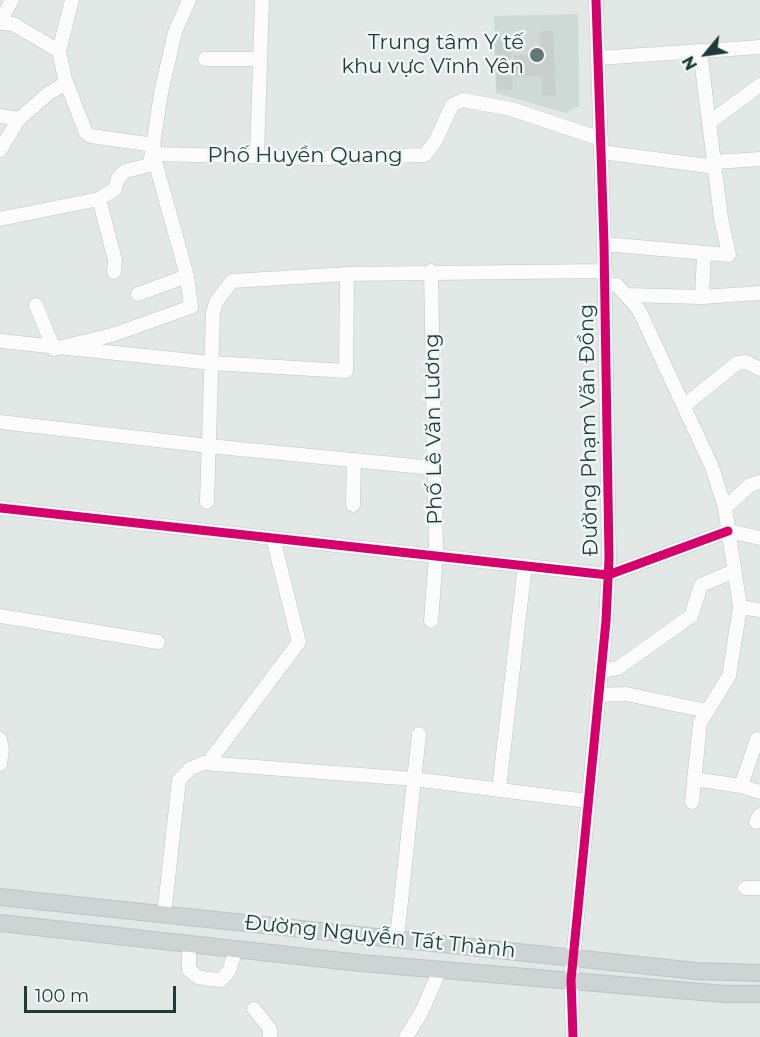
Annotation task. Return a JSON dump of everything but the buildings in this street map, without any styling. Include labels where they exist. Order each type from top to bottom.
[{"type":"main road","points":[[0,888],[241,914],[286,928]]},
{"type":"main road","name":"Đường Nguyễn Tất Thành","points":[[0,897],[573,956],[696,971],[760,974]]},
{"type":"main road","name":"Đường Nguyễn Tất Thành","points":[[0,923],[284,956],[693,991],[760,994]]},
{"type":"main road","points":[[0,931],[232,959],[284,956]]},
{"type":"main road","points":[[693,991],[696,971]]},
{"type":"street","points":[[12,0],[0,22],[13,24],[59,51]]},
{"type":"street","points":[[0,150],[19,119],[49,93],[66,83],[59,51],[72,0]]},
{"type":"street","points":[[0,219],[99,199],[115,189],[118,178],[125,171],[150,165],[163,83],[176,32],[189,0]]},
{"type":"street","points":[[257,157],[262,0]]},
{"type":"street","name":"Đường Phạm Văn Đồng","points":[[573,1037],[571,980],[601,671],[608,574],[605,277],[596,0]]},
{"type":"street","points":[[598,58],[760,47]]},
{"type":"street","points":[[604,244],[729,255],[721,218],[700,51]]},
{"type":"street","points":[[206,59],[260,59]]},
{"type":"street","name":"Phố Huyền Quang","points":[[66,83],[86,133],[154,149],[257,157],[425,155],[436,140],[452,105],[463,100],[511,109],[601,146]]},
{"type":"street","points":[[710,122],[760,85]]},
{"type":"street","points":[[0,116],[19,119]]},
{"type":"street","points":[[601,146],[715,164],[760,159]]},
{"type":"street","points":[[154,149],[187,276],[191,307]]},
{"type":"street","points":[[99,199],[115,260],[114,272]]},
{"type":"street","points":[[702,297],[704,254]]},
{"type":"street","points":[[207,502],[213,313],[216,302],[232,281],[431,272],[605,277],[617,285],[639,310],[712,467],[725,508],[740,607],[729,676],[700,723],[692,802]]},
{"type":"street","name":"Phố Lê Văn Lương","points":[[431,272],[435,556],[431,621]]},
{"type":"street","points":[[0,341],[54,349],[212,363],[346,371],[347,274]]},
{"type":"street","points":[[138,294],[187,276]]},
{"type":"street","points":[[626,296],[702,297],[760,293]]},
{"type":"street","points":[[36,305],[54,349]]},
{"type":"street","points":[[54,349],[112,335],[191,307],[213,313]]},
{"type":"street","points":[[684,406],[737,363],[746,362],[760,369]]},
{"type":"street","points":[[0,422],[209,446],[434,468]]},
{"type":"street","points":[[353,505],[354,460]]},
{"type":"street","points":[[725,508],[750,485],[760,482]]},
{"type":"street","points":[[0,508],[608,574],[728,531],[760,538]]},
{"type":"street","points":[[208,763],[299,642],[273,538]]},
{"type":"street","points":[[499,789],[525,565]]},
{"type":"street","points":[[601,671],[618,668],[691,616],[701,585],[734,571]]},
{"type":"street","points":[[740,607],[760,610]]},
{"type":"street","points":[[0,615],[158,642]]},
{"type":"street","points":[[598,695],[626,694],[707,711]]},
{"type":"street","points":[[397,938],[419,734]]},
{"type":"street","points":[[0,739],[2,749],[0,764]]},
{"type":"street","points":[[741,786],[757,739]]},
{"type":"street","points":[[165,906],[179,780],[190,770],[203,763],[414,779],[587,801]]},
{"type":"street","points":[[694,779],[741,786],[760,792]]},
{"type":"street","points":[[745,888],[760,888]]},
{"type":"street","points":[[406,1037],[421,1013],[440,970]]},
{"type":"street","points":[[254,1009],[270,1029],[270,1037]]},
{"type":"shaded area","name":"Trung tâm Y tế khu vực Vĩnh Yên","points":[[578,14],[579,106],[566,113],[496,93],[494,16]]},
{"type":"cycle path","points":[[573,1037],[571,980],[606,621],[609,558],[604,244],[596,0]]},
{"type":"cycle path","points":[[0,508],[608,575],[728,531]]},
{"type":"place","name":"Trung tâm Y tế khu vực Vĩnh Yên","points":[[537,55]]}]
